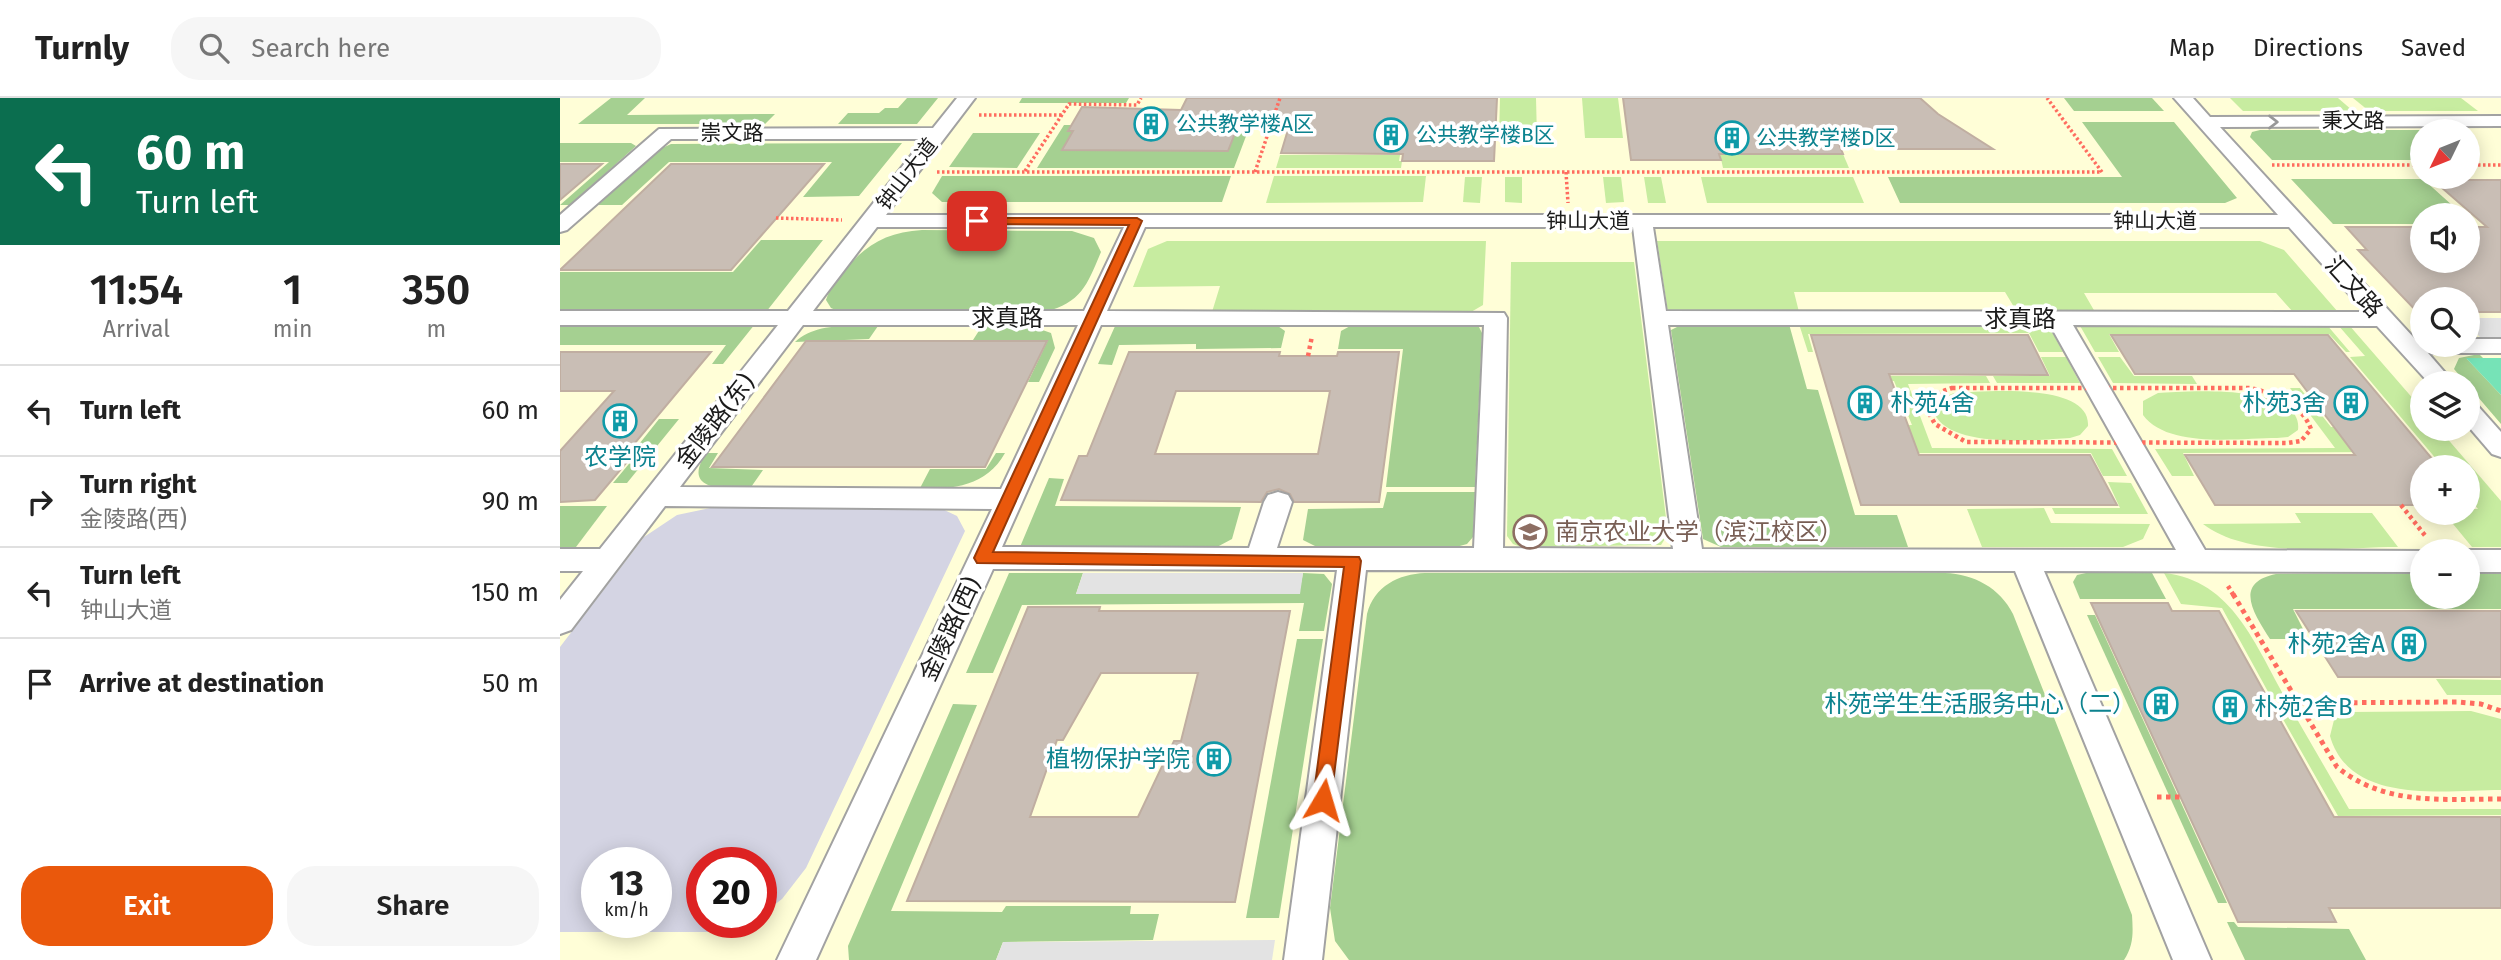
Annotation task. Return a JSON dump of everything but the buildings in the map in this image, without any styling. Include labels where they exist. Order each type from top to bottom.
[{"type":"street","name":"钟山大道","points":[[871,221],[966,98]]},
{"type":"street","points":[[2183,98],[2295,221]]},
{"type":"street","name":"秉文路","points":[[2204,122],[2501,121]]},
{"type":"street","name":"崇文路","points":[[560,226],[666,133],[939,134]]},
{"type":"street","name":"钟山大道","points":[[871,221],[2295,221]]},
{"type":"street","name":"金陵路(东)","points":[[560,622],[871,221]]},
{"type":"street","name":"金陵路(西)","points":[[796,960],[828,897],[1137,221]]},
{"type":"street","points":[[1642,221],[1689,561]]},
{"type":"street","name":"汇文路","points":[[2295,221],[2431,371]]},
{"type":"street","name":"求真路","points":[[560,318],[1496,318],[1488,561]]},
{"type":"street","name":"求真路","points":[[1655,318],[2384,319]]},
{"type":"street","points":[[2058,319],[2128,441],[2205,561]]},
{"type":"street","points":[[2409,346],[2501,346]]},
{"type":"street","points":[[2480,424],[2501,448]]},
{"type":"street","points":[[657,496],[1010,499]]},
{"type":"street","points":[[1259,560],[1278,502]]},
{"type":"street","points":[[982,558],[2205,561],[2410,553]]},
{"type":"street","points":[[560,560],[608,560]]},
{"type":"street","points":[[1303,960],[1353,561]]},
{"type":"street","points":[[2025,561],[2192,960]]},
{"type":"street","points":[[2480,561],[2501,561]]},
{"type":"path","points":[[1024,172],[1069,104],[1137,104],[1141,98]]},
{"type":"path","points":[[1255,172],[1280,98]]},
{"type":"path","points":[[908,172],[2102,172],[2047,98]]},
{"type":"path","points":[[953,115],[1062,115]]},
{"type":"path","points":[[2244,166],[2410,165]]},
{"type":"path","points":[[2480,165],[2501,165]]},
{"type":"path","points":[[1566,172],[1569,221]]},
{"type":"path","points":[[776,218],[871,221]]},
{"type":"path","points":[[1952,388],[2098,388],[2261,390],[2294,407],[2311,429],[2301,440],[2288,443],[1966,442],[1942,432],[1926,413],[1926,404],[1930,398],[1952,388]]},
{"type":"path","points":[[2401,505],[2419,539]]},
{"type":"path","points":[[2205,561],[2337,767],[2362,787],[2399,798],[2501,799]]},
{"type":"path","points":[[2298,703],[2458,702],[2481,704],[2501,711]]},
{"type":"shaded area","name":"南京农业大学（滨江校区）","points":[[560,98],[2501,98],[2501,960],[560,960]]},
{"type":"shaded area","points":[[2480,318],[2501,318],[2501,338],[2481,338]]},
{"type":"shaded area","points":[[715,507],[938,507],[957,516],[965,531],[806,868],[782,899],[777,903],[777,847],[686,847],[686,932],[672,932],[672,847],[581,847],[581,932],[560,932],[560,647],[644,537],[677,515]]},
{"type":"shaded area","points":[[1083,573],[1303,573],[1300,594],[1076,594]]},
{"type":"shaded area","points":[[1275,940],[1272,960],[996,960],[1003,942]]},
{"type":"green space","points":[[611,98],[645,98],[627,115],[775,114],[765,124],[578,124]]},
{"type":"green space","points":[[907,98],[938,98],[917,124],[838,124],[848,113],[879,113],[885,108],[898,108]]},
{"type":"green space","points":[[1022,98],[1129,98],[1126,103],[1019,103]]},
{"type":"green space","points":[[1500,98],[1536,98],[1537,138],[1499,138]]},
{"type":"green space","points":[[1582,98],[1618,98],[1623,138],[1585,138]]},
{"type":"green space","points":[[2064,98],[2152,98],[2164,111],[2074,111]]},
{"type":"green space","points":[[2230,98],[2338,98],[2353,111],[2243,111]]},
{"type":"green space","points":[[2353,98],[2461,98],[2478,111],[2369,111]]},
{"type":"green space","points":[[2082,122],[2174,122],[2237,198],[2225,203],[1900,203],[1888,177],[2122,177]]},
{"type":"green space","points":[[1239,123],[1251,123],[1234,168],[1037,168],[1064,125],[1071,125],[1068,131],[1073,131],[1063,150],[1104,150],[1115,131],[1124,150],[1166,150]]},
{"type":"green space","points":[[2410,130],[2410,160],[2272,160],[2250,137],[2252,132]]},
{"type":"green space","points":[[973,133],[1040,133],[1017,168],[949,167]]},
{"type":"green space","points":[[560,143],[631,143],[636,146],[570,205],[560,205],[609,162],[560,162]]},
{"type":"green space","points":[[902,143],[859,196],[803,197],[832,162],[669,162],[622,205],[598,205],[660,149],[671,144]]},
{"type":"green space","points":[[1720,154],[1843,154],[1849,168],[1723,168]]},
{"type":"green space","points":[[1280,155],[1400,155],[1399,161],[1402,161],[1401,168],[1276,168]]},
{"type":"green space","points":[[942,176],[1231,176],[1222,202],[942,202],[932,193]]},
{"type":"green space","points":[[1274,176],[1426,176],[1423,202],[1266,203]]},
{"type":"green space","points":[[1465,177],[1482,177],[1480,203],[1463,202]]},
{"type":"green space","points":[[1505,177],[1522,177],[1522,203],[1505,202]]},
{"type":"green space","points":[[1603,177],[1621,177],[1624,202],[1606,203]]},
{"type":"green space","points":[[1644,177],[1661,177],[1666,203],[1648,203]]},
{"type":"green space","points":[[1701,177],[1853,177],[1864,203],[1707,203]]},
{"type":"green space","points":[[2291,179],[2410,179],[2410,189],[2434,189],[2450,203],[2410,203],[2410,224],[2333,224]]},
{"type":"green space","points":[[922,230],[1072,231],[1094,238],[1101,252],[1082,291],[1067,303],[1045,312],[840,312],[831,308],[826,300],[832,287],[857,256],[886,238]]},
{"type":"green space","points":[[761,240],[823,240],[766,312],[560,312],[560,272],[733,272]]},
{"type":"green space","points":[[1167,241],[1486,241],[1483,305],[1471,312],[1212,312],[1220,286],[1133,287],[1148,249]]},
{"type":"green space","points":[[1657,241],[2260,241],[2284,250],[2338,312],[2293,312],[2276,293],[2084,293],[2095,312],[2017,312],[2005,292],[1794,292],[1799,312],[1668,312]]},
{"type":"green space","points":[[1511,262],[1634,262],[1668,534],[1661,545],[1521,547],[1513,544],[1507,536]]},
{"type":"green space","points":[[560,324],[755,324],[723,364],[712,364],[726,345],[560,345]]},
{"type":"green space","points":[[1116,324],[1275,324],[1285,331],[1281,348],[1196,349],[1196,344],[1119,345],[1112,365],[1098,364]]},
{"type":"green space","points":[[1469,324],[1479,327],[1482,333],[1475,487],[1386,487],[1403,349],[1338,349],[1341,331],[1352,325]]},
{"type":"green space","points":[[1789,324],[1807,389],[1818,390],[1855,515],[1897,515],[1908,547],[1721,547],[1703,539],[1671,330],[1681,325]]},
{"type":"green space","points":[[1799,324],[2048,325],[2063,352],[2039,352],[2029,333],[1808,334],[1813,352],[1808,352]]},
{"type":"green space","points":[[2079,324],[2327,325],[2350,352],[2346,352],[2329,334],[2109,334],[2119,352],[2095,352]]},
{"type":"green space","points":[[2338,325],[2349,325],[2410,395],[2410,428],[2350,357],[2365,356]]},
{"type":"green space","points":[[878,326],[869,339],[795,342],[823,328]]},
{"type":"green space","points":[[982,326],[1031,326],[1051,333],[1055,348],[1039,382],[1028,382],[1048,340],[973,340]]},
{"type":"green space","points":[[2480,355],[2483,358],[2467,359],[2478,371],[2456,371],[2454,369],[2459,358]]},
{"type":"green space","points":[[2041,357],[2066,357],[2080,383],[1997,383],[1993,376],[2050,376]]},
{"type":"green space","points":[[2098,357],[2120,357],[2134,376],[2192,376],[2197,384],[2113,383]]},
{"type":"green space","points":[[2466,358],[2501,358],[2501,395],[2480,371]]},
{"type":"green space","points":[[2480,373],[2501,395],[2501,424],[2480,399]]},
{"type":"green space","points":[[1878,376],[1986,376],[1990,383],[1908,384],[1932,448],[2112,449],[2127,476],[2103,476],[2091,453],[1893,453],[1883,426],[1912,425],[1894,381],[1880,380]]},
{"type":"green space","points":[[2290,388],[2300,388],[2331,427],[2358,427],[2377,452],[2183,453],[2194,476],[2172,476],[2155,449],[2335,448]]},
{"type":"green space","points":[[2009,391],[2054,396],[2072,402],[2084,412],[2088,426],[2080,435],[2070,438],[1995,440],[1975,437],[1957,432],[1943,424],[1934,413],[1937,400],[1954,393]]},
{"type":"green space","points":[[2216,391],[2264,397],[2283,404],[2295,415],[2298,430],[2288,437],[2225,440],[2169,433],[2154,426],[2143,415],[2143,401],[2158,393]]},
{"type":"green space","points":[[659,419],[679,419],[627,483],[613,483],[638,453],[632,453]]},
{"type":"green space","points":[[2421,441],[2449,441],[2461,455],[2433,455]]},
{"type":"green space","points":[[706,453],[718,453],[709,468],[763,470],[749,490],[718,488],[702,481],[699,475]]},
{"type":"green space","points":[[996,453],[1005,453],[989,473],[979,479],[956,487],[919,490],[930,469],[986,469]]},
{"type":"green space","points":[[2480,477],[2501,501],[2501,547],[2480,547],[2480,539],[2465,539],[2454,525],[2480,525]]},
{"type":"green space","points":[[1049,478],[1064,479],[1055,506],[1241,507],[1232,539],[1217,547],[1020,547]]},
{"type":"green space","points":[[2108,482],[2131,483],[2148,514],[2055,514],[2052,508],[2120,508]]},
{"type":"green space","points":[[1387,492],[1475,492],[1473,537],[1467,544],[1456,547],[1317,547],[1303,540],[1308,509],[1383,508]]},
{"type":"green space","points":[[560,506],[607,506],[576,547],[560,547]]},
{"type":"green space","points":[[2044,508],[2051,523],[2150,524],[2143,539],[2123,547],[1982,547],[1967,509]]},
{"type":"green space","points":[[2295,513],[2372,513],[2398,547],[2270,547],[2245,543],[2222,535],[2203,524],[2301,523]]},
{"type":"green space","points":[[1009,573],[1083,573],[1076,594],[1299,594],[1303,573],[1324,574],[1332,584],[1324,631],[1299,631],[1304,603],[1022,605],[993,673],[966,673]]},
{"type":"green space","points":[[1425,573],[1945,573],[1966,576],[1985,584],[2001,597],[2013,614],[2132,915],[2130,949],[2124,960],[1349,960],[1335,941],[1330,908],[1367,614],[1375,596],[1389,583],[1406,576]]},
{"type":"green space","points":[[2152,573],[2166,599],[2080,599],[2073,582],[2077,575]]},
{"type":"green space","points":[[2164,573],[2188,578],[2208,588],[2225,602],[2252,638],[2286,699],[2272,699],[2222,608],[2181,604]]},
{"type":"green space","points":[[2410,573],[2410,609],[2293,609],[2308,639],[2270,639],[2258,620],[2251,601],[2251,592],[2262,578],[2276,574]]},
{"type":"green space","points":[[2480,573],[2501,573],[2501,609],[2480,609]]},
{"type":"green space","points":[[2087,615],[2095,615],[2227,903],[2218,903]]},
{"type":"green space","points":[[1297,639],[1323,639],[1279,918],[1246,918]]},
{"type":"green space","points":[[2436,679],[2501,680],[2501,695],[2447,695]]},
{"type":"green space","points":[[953,704],[977,705],[891,911],[1002,912],[1006,906],[1131,906],[1130,914],[1159,914],[1153,940],[1003,942],[996,960],[849,960],[848,946]]},
{"type":"green space","points":[[2276,707],[2290,707],[2349,809],[2501,809],[2501,815],[2338,816]]},
{"type":"green space","points":[[2471,711],[2501,719],[2501,790],[2428,791],[2378,784],[2357,774],[2341,758],[2330,736],[2334,720],[2349,712]]},
{"type":"green space","points":[[2227,922],[2234,922],[2238,927],[2349,929],[2366,960],[2245,960]]},
{"type":"place","name":"公共教学楼A区","points":[[1151,124]]},
{"type":"place","name":"公共教学楼B区","points":[[1391,135]]},
{"type":"place","name":"公共教学楼D区","points":[[1732,138]]},
{"type":"place","name":"朴苑4舍","points":[[1865,403]]},
{"type":"place","name":"朴苑3舍","points":[[2351,403]]},
{"type":"place","name":"农学院","points":[[620,421]]},
{"type":"place","name":"南京农业大学（滨江校区）","points":[[1530,532]]},
{"type":"place","name":"朴苑2舍A","points":[[2409,644]]},
{"type":"place","name":"朴苑学生生活服务中心（二）","points":[[2161,704]]},
{"type":"place","name":"朴苑2舍B","points":[[2230,707]]},
{"type":"place","name":"植物保护学院","points":[[1214,759]]},
{"type":"route","points":[[977,221],[1137,221],[982,558],[1353,561],[1323,800]]}]
